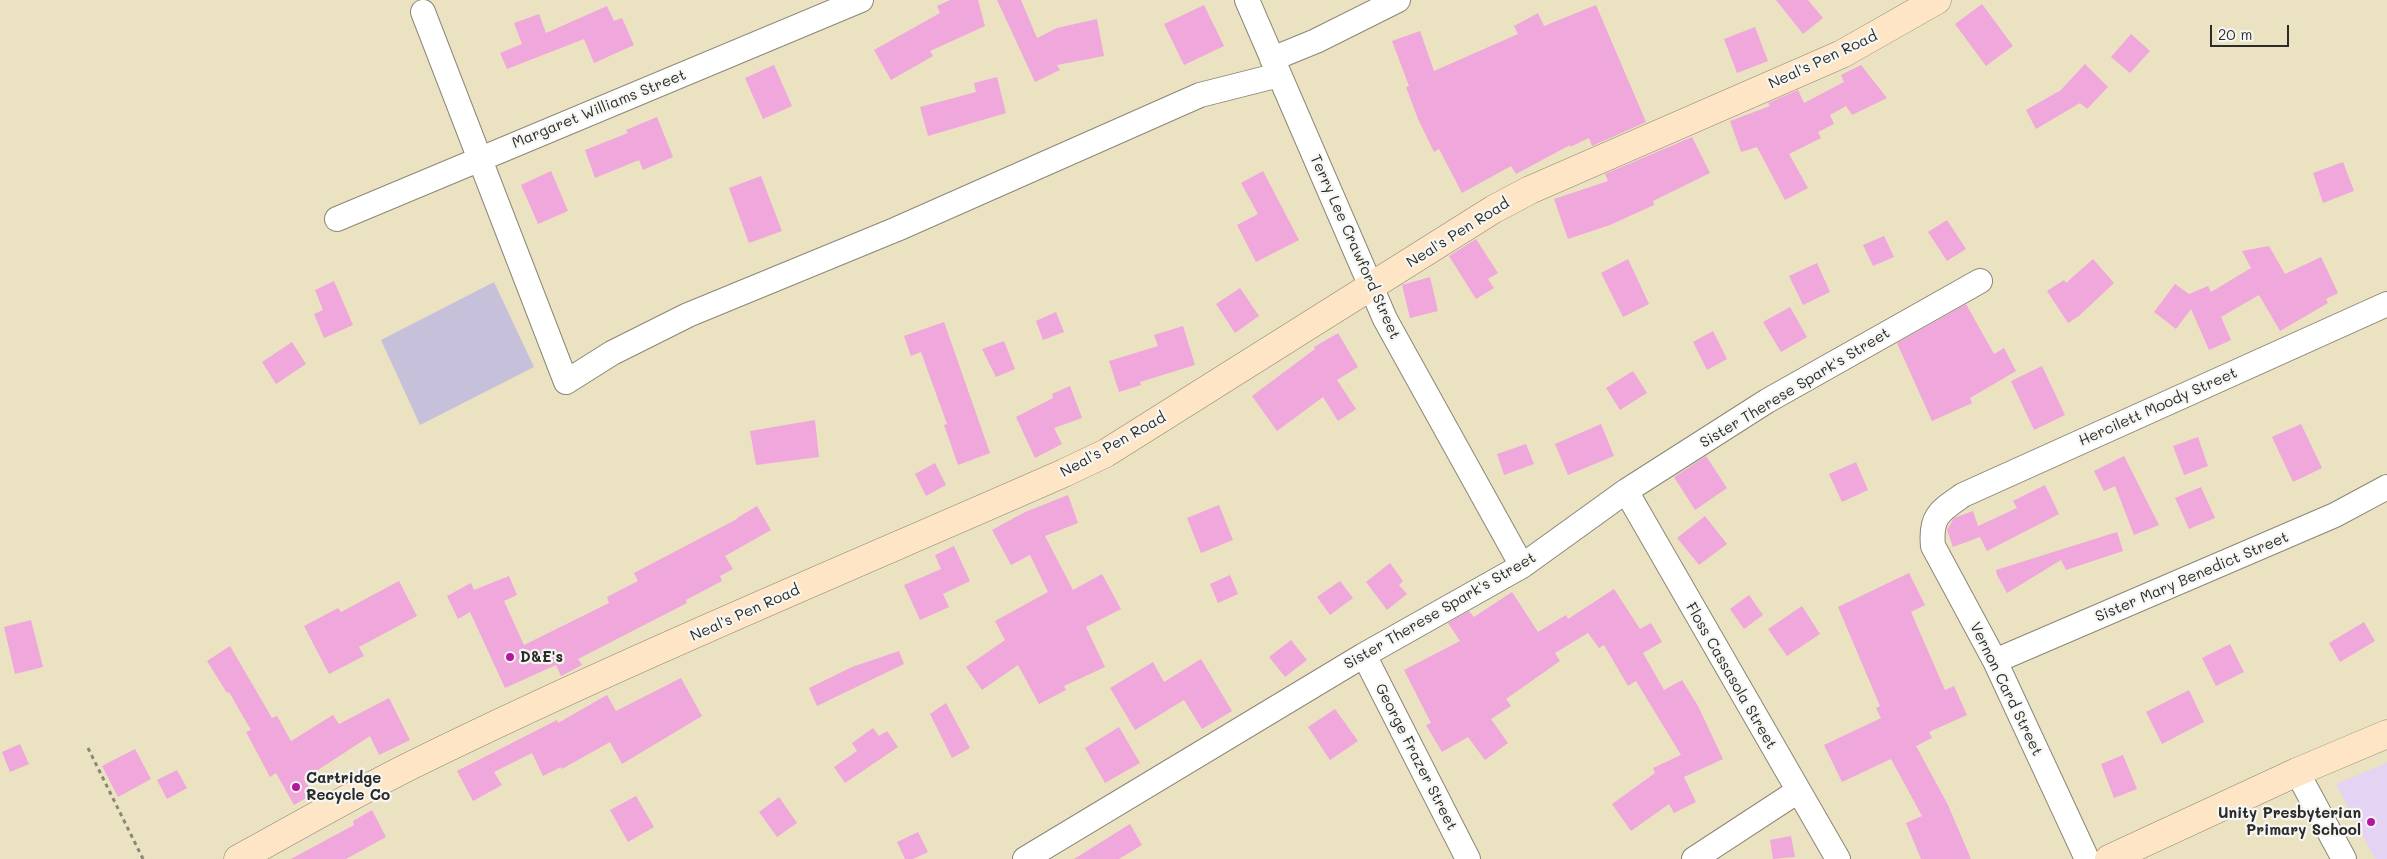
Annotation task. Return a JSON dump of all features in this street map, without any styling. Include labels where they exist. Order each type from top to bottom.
[{"type":"street","name":"Margaret Williams Street","points":[[337,219],[836,5],[861,0]]},
{"type":"street","name":"Terry Lee Crawford Street","points":[[1247,0],[1389,327],[1522,566]]},
{"type":"street","points":[[423,12],[566,382],[612,353],[688,315],[897,229],[1200,96],[1275,67],[1316,42],[1398,0]]},
{"type":"street","name":"Neal's Pen Road","points":[[238,859],[413,765],[497,724],[1089,461],[1371,288],[1494,209],[1530,190],[1842,54],[1937,0]]},
{"type":"street","name":"Sister Therese Spark's Street","points":[[1025,859],[1364,655],[1522,566],[1626,491],[1767,401],[1980,281]]},
{"type":"street","name":"Hercilett Moody Street","points":[[1935,518],[1963,495],[2387,304]]},
{"type":"street","name":"Sister Mary Benedict Street","points":[[1995,662],[2335,515],[2387,487]]},
{"type":"street","name":"Floss Cassasola Street","points":[[1626,491],[1838,859]]},
{"type":"street","name":"Vernon Card Street","points":[[1935,518],[1931,533],[1933,546],[1995,662],[2087,859]]},
{"type":"street","name":"George Frazer Street","points":[[1364,655],[1468,859]]},
{"type":"street","points":[[2109,859],[2296,772],[2387,734]]},
{"type":"street","points":[[2296,772],[2344,859]]},
{"type":"street","points":[[1694,859],[1798,791]]},
{"type":"path","points":[[88,748],[143,859]]},
{"type":"shaded area","points":[[494,282],[534,367],[420,425],[381,340]]},
{"type":"shaded area","name":"Unity Presbyterian Primary School","points":[[2387,763],[2387,859],[2375,859],[2336,784]]},
{"type":"building","points":[[950,0],[978,0],[985,26],[930,51],[933,56],[891,80],[874,50],[940,13],[937,6]]},
{"type":"building","points":[[997,0],[1021,0],[1037,38],[1057,28],[1097,19],[1104,56],[1057,65],[1060,70],[1035,82]]},
{"type":"building","points":[[1776,0],[1808,0],[1823,18],[1803,34]]},
{"type":"building","points":[[1982,4],[2013,46],[1986,66],[1955,24]]},
{"type":"building","points":[[1204,5],[1224,46],[1184,65],[1164,24]]},
{"type":"building","points":[[1596,5],[1646,122],[1592,146],[1589,138],[1570,147],[1570,145],[1516,174],[1511,166],[1462,193],[1439,149],[1434,152],[1418,119],[1406,87],[1409,86],[1392,41],[1420,31],[1434,71],[1518,34],[1514,26],[1538,13],[1544,26]]},
{"type":"building","points":[[607,6],[614,21],[622,18],[634,45],[594,63],[584,39],[507,69],[500,53],[522,44],[514,23],[539,14],[546,33]]},
{"type":"building","points":[[1755,27],[1768,61],[1737,73],[1724,39]]},
{"type":"building","points":[[2131,34],[2150,51],[2130,73],[2111,57]]},
{"type":"building","points":[[2085,64],[2108,87],[2087,109],[2080,103],[2036,129],[2026,110],[2061,90]]},
{"type":"building","points":[[774,65],[792,106],[763,119],[745,78]]},
{"type":"building","points":[[1861,65],[1887,98],[1852,115],[1846,106],[1830,115],[1834,124],[1818,132],[1821,138],[1789,154],[1808,188],[1785,200],[1757,147],[1741,152],[1730,121],[1770,106],[1768,103],[1798,90],[1804,103],[1844,82],[1841,75]]},
{"type":"building","points":[[997,77],[1006,113],[928,136],[920,107],[976,92],[974,83]]},
{"type":"building","points":[[657,117],[673,157],[643,170],[639,160],[595,178],[585,150],[628,133],[626,130]]},
{"type":"building","points":[[1692,137],[1710,173],[1653,201],[1654,205],[1610,225],[1568,239],[1554,199],[1608,181],[1605,174]]},
{"type":"building","points":[[2343,162],[2354,191],[2323,203],[2313,173]]},
{"type":"building","points":[[551,171],[568,211],[538,224],[521,185]]},
{"type":"building","points":[[1263,171],[1299,240],[1256,262],[1237,225],[1258,214],[1241,183]]},
{"type":"building","points":[[761,176],[782,231],[749,243],[729,188]]},
{"type":"building","points":[[1947,220],[1966,249],[1947,261],[1928,232]]},
{"type":"building","points":[[1884,236],[1894,257],[1873,266],[1863,245]]},
{"type":"building","points":[[1476,239],[1498,273],[1488,279],[1494,288],[1476,299],[1449,256]]},
{"type":"building","points":[[2269,246],[2285,274],[2321,257],[2338,293],[2326,299],[2328,303],[2280,331],[2259,295],[2221,317],[2231,340],[2209,350],[2191,309],[2176,329],[2154,312],[2175,284],[2189,294],[2208,286],[2211,292],[2251,268],[2242,251]]},
{"type":"building","points":[[1628,259],[1649,304],[1623,317],[1601,273]]},
{"type":"building","points":[[2093,259],[2114,283],[2079,316],[2068,323],[2047,291],[2064,280],[2066,283]]},
{"type":"building","points":[[1817,263],[1830,292],[1803,305],[1789,276]]},
{"type":"building","points":[[1430,277],[1438,311],[1410,318],[1402,285]]},
{"type":"building","points":[[334,281],[353,325],[324,338],[314,314],[323,310],[315,290]]},
{"type":"building","points":[[1240,288],[1259,316],[1235,333],[1216,304]]},
{"type":"building","points":[[1966,304],[1994,354],[2004,348],[2016,371],[1970,398],[1972,403],[1932,421],[1897,343]]},
{"type":"building","points":[[1790,307],[1807,337],[1781,352],[1763,322]]},
{"type":"building","points":[[1056,312],[1064,332],[1043,340],[1036,321]]},
{"type":"building","points":[[944,322],[990,453],[958,465],[944,425],[947,424],[921,352],[911,356],[904,336]]},
{"type":"building","points":[[1183,326],[1195,365],[1140,382],[1141,385],[1119,392],[1109,361],[1158,346],[1154,335]]},
{"type":"building","points":[[1713,331],[1727,359],[1707,370],[1693,342]]},
{"type":"building","points":[[1338,333],[1358,367],[1337,380],[1356,409],[1338,421],[1323,397],[1277,431],[1252,396],[1315,349],[1314,347]]},
{"type":"building","points":[[1004,341],[1015,369],[996,377],[982,349]]},
{"type":"building","points":[[292,342],[306,364],[276,384],[262,362]]},
{"type":"building","points":[[2042,366],[2065,415],[2034,430],[2011,381]]},
{"type":"building","points":[[1633,371],[1647,393],[1620,410],[1606,388]]},
{"type":"building","points":[[1070,386],[1082,418],[1054,428],[1062,444],[1035,458],[1016,417],[1053,398],[1052,394]]},
{"type":"building","points":[[815,420],[819,457],[756,465],[750,431]]},
{"type":"building","points":[[1601,424],[1614,456],[1568,475],[1555,444]]},
{"type":"building","points":[[2301,424],[2322,468],[2293,482],[2272,437]]},
{"type":"building","points":[[2198,437],[2208,466],[2184,475],[2173,446]]},
{"type":"building","points":[[1526,444],[1534,464],[1504,475],[1497,454]]},
{"type":"building","points":[[1706,456],[1727,488],[1695,510],[1674,477]]},
{"type":"building","points":[[2124,456],[2159,525],[2134,535],[2115,486],[2104,491],[2094,471]]},
{"type":"building","points":[[1856,462],[1868,490],[1842,502],[1829,474]]},
{"type":"building","points":[[935,463],[946,485],[926,496],[915,474]]},
{"type":"building","points":[[2045,485],[2059,514],[1987,551],[1980,537],[1953,547],[1947,530],[1954,518],[1973,511],[1978,526],[2017,508],[2013,501]]},
{"type":"building","points":[[2201,487],[2215,518],[2189,529],[2175,498]]},
{"type":"building","points":[[1068,495],[1078,523],[1045,536],[1073,590],[1102,574],[1121,609],[1086,627],[1105,667],[1064,686],[1066,690],[1039,704],[1018,665],[982,690],[966,667],[1005,640],[995,621],[1048,592],[1030,555],[1011,565],[992,530],[1025,512]]},
{"type":"building","points":[[1219,505],[1233,540],[1201,553],[1187,518]]},
{"type":"building","points":[[757,506],[771,530],[725,556],[733,569],[720,576],[722,581],[686,600],[687,603],[578,659],[582,665],[561,676],[556,665],[505,688],[470,612],[458,619],[447,596],[471,583],[474,590],[509,576],[517,595],[504,601],[524,645],[609,603],[607,597],[638,581],[634,573],[737,519]]},
{"type":"building","points":[[1705,516],[1727,544],[1699,565],[1677,538]]},
{"type":"building","points":[[2117,532],[2123,551],[2066,570],[2061,560],[2007,593],[1997,575],[1996,570]]},
{"type":"building","points":[[954,546],[970,581],[943,594],[949,607],[920,620],[904,585],[941,569],[935,555]]},
{"type":"building","points":[[1390,563],[1403,581],[1399,585],[1407,594],[1387,610],[1366,582]]},
{"type":"building","points":[[1909,573],[1925,605],[1911,612],[1945,690],[1954,686],[1967,715],[1929,732],[1932,738],[1916,746],[1948,805],[1971,859],[1921,859],[1906,823],[1922,816],[1891,759],[1842,782],[1824,745],[1881,718],[1876,708],[1880,706],[1838,607]]},
{"type":"building","points":[[1230,575],[1238,594],[1218,603],[1210,584]]},
{"type":"building","points":[[399,581],[417,616],[359,647],[364,656],[329,674],[304,626],[338,608],[341,612]]},
{"type":"building","points":[[1340,581],[1353,598],[1330,615],[1317,597]]},
{"type":"building","points":[[1614,589],[1640,629],[1651,623],[1662,642],[1643,653],[1664,690],[1682,680],[1698,706],[1723,759],[1684,777],[1696,802],[1674,813],[1669,804],[1631,831],[1612,804],[1655,773],[1653,768],[1681,755],[1636,681],[1628,686],[1604,645],[1599,648],[1588,633],[1555,653],[1560,661],[1506,699],[1511,706],[1491,719],[1508,743],[1485,760],[1468,737],[1442,752],[1426,725],[1431,723],[1404,670],[1460,641],[1448,623],[1469,611],[1474,617],[1512,592],[1538,632],[1566,615],[1568,619]]},
{"type":"building","points":[[1749,595],[1763,615],[1744,629],[1730,609]]},
{"type":"building","points":[[1802,606],[1820,634],[1787,656],[1768,629]]},
{"type":"building","points":[[31,620],[43,667],[15,674],[4,627]]},
{"type":"building","points":[[2364,622],[2375,641],[2340,662],[2329,643]]},
{"type":"building","points":[[1291,640],[1307,660],[1285,677],[1269,657]]},
{"type":"building","points":[[2230,644],[2244,672],[2216,686],[2202,658]]},
{"type":"building","points":[[230,646],[272,718],[277,716],[291,741],[333,715],[339,724],[389,698],[410,740],[379,755],[370,736],[304,779],[313,794],[294,805],[276,773],[270,777],[246,732],[251,730],[229,692],[227,693],[207,661]]},
{"type":"building","points":[[899,651],[904,664],[817,706],[809,688],[852,667]]},
{"type":"building","points":[[1201,659],[1232,711],[1202,729],[1184,700],[1135,730],[1110,688],[1153,662],[1164,682]]},
{"type":"building","points":[[681,678],[702,716],[622,764],[610,742],[562,769],[561,767],[543,776],[532,753],[494,772],[502,785],[473,801],[457,771],[557,720],[558,723],[607,695],[616,711]]},
{"type":"building","points":[[2189,690],[2204,722],[2162,744],[2146,712]]},
{"type":"building","points":[[946,703],[970,748],[952,758],[930,714]]},
{"type":"building","points":[[1335,709],[1358,741],[1330,760],[1308,727]]},
{"type":"building","points":[[1119,727],[1140,763],[1105,783],[1085,748]]},
{"type":"building","points":[[873,728],[879,736],[887,731],[898,747],[845,783],[834,767],[857,751],[852,743]]},
{"type":"building","points":[[20,744],[29,764],[10,772],[2,752]]},
{"type":"building","points":[[135,749],[151,779],[118,797],[102,766]]},
{"type":"building","points":[[2123,755],[2137,789],[2114,798],[2101,764]]},
{"type":"building","points":[[177,770],[187,788],[167,799],[157,780]]},
{"type":"building","points":[[636,796],[654,827],[628,842],[610,810]]},
{"type":"building","points":[[779,797],[797,823],[777,837],[759,812]]},
{"type":"building","points":[[372,810],[386,837],[346,859],[291,859],[354,825],[353,821]]},
{"type":"building","points":[[1130,824],[1142,845],[1119,859],[1074,859]]},
{"type":"building","points":[[918,832],[928,852],[913,859],[905,859],[897,842]]},
{"type":"building","points":[[1791,836],[1795,857],[1773,859],[1770,840]]},
{"type":"place","name":"D&E's","points":[[510,657]]},
{"type":"place","name":"Cartridge Recycle Co","points":[[296,787]]},
{"type":"place","name":"Unity Presbyterian Primary School","points":[[2371,822]]}]
